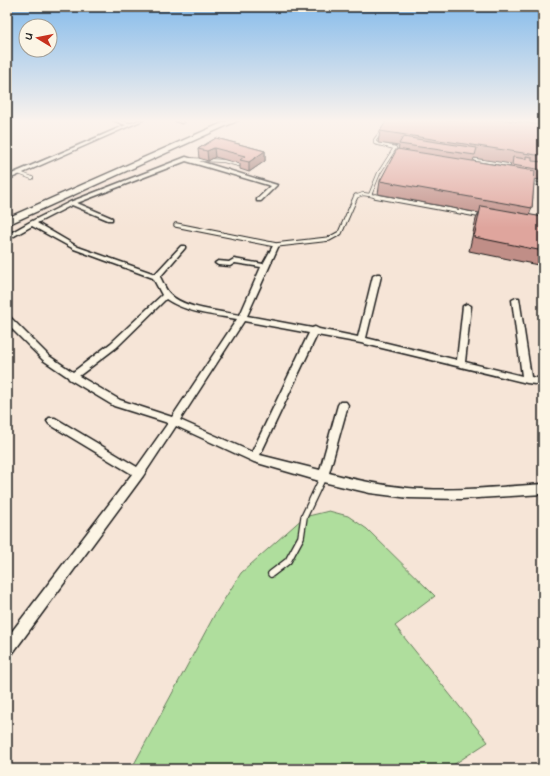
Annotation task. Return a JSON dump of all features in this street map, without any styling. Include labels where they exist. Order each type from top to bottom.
[{"type":"highway","points":[[7,212],[136,156]]},
{"type":"highway","points":[[7,222],[154,156]]},
{"type":"street","points":[[7,178],[54,156]]},
{"type":"street","points":[[7,238],[32,223],[72,203],[186,158],[274,185],[259,200]]},
{"type":"street","points":[[72,203],[110,219]]},
{"type":"street","points":[[32,223],[76,248],[156,278],[166,295],[178,303],[242,318],[315,330],[362,340],[527,380],[543,382]]},
{"type":"street","points":[[8,644],[139,473],[174,421],[242,318],[276,245]]},
{"type":"street","points":[[156,278],[183,247]]},
{"type":"street","points":[[218,263],[230,264],[234,261],[265,266]]},
{"type":"street","points":[[362,340],[377,276]]},
{"type":"street","points":[[72,377],[114,345],[166,295]]},
{"type":"street","points":[[516,300],[527,380]]},
{"type":"street","points":[[461,364],[467,306]]},
{"type":"street","points":[[7,319],[46,358],[72,377],[117,403],[174,421],[254,458],[370,488],[409,492],[461,494],[543,489]]},
{"type":"street","points":[[254,458],[315,330]]},
{"type":"street","points":[[323,477],[343,405]]},
{"type":"street","points":[[52,421],[139,473]]},
{"type":"lane","points":[[186,158],[207,161],[224,161],[239,165]]},
{"type":"lane","points":[[370,195],[379,173],[390,158],[397,159]]},
{"type":"lane","points":[[460,158],[510,165]]},
{"type":"lane","points":[[480,167],[482,161]]},
{"type":"lane","points":[[19,173],[32,178]]},
{"type":"lane","points":[[522,181],[543,185]]},
{"type":"lane","points":[[176,225],[276,245],[329,239],[340,233],[355,196],[363,194],[488,217]]},
{"type":"lane","points":[[271,574],[288,561],[301,537],[304,517],[323,477]]},
{"type":"green space","points":[[329,511],[348,516],[367,529],[435,596],[395,626],[488,742],[447,769],[135,769],[133,766],[215,614],[241,573],[304,517]]},
{"type":"building","points":[[245,156],[257,156],[249,162],[240,160]]},
{"type":"building","points":[[393,156],[442,156],[535,171],[532,208],[380,181]]},
{"type":"building","points":[[526,156],[532,157],[532,161],[543,162],[543,170],[512,165],[513,157],[526,159]]},
{"type":"building","points":[[481,206],[543,217],[543,251],[474,237]]}]
